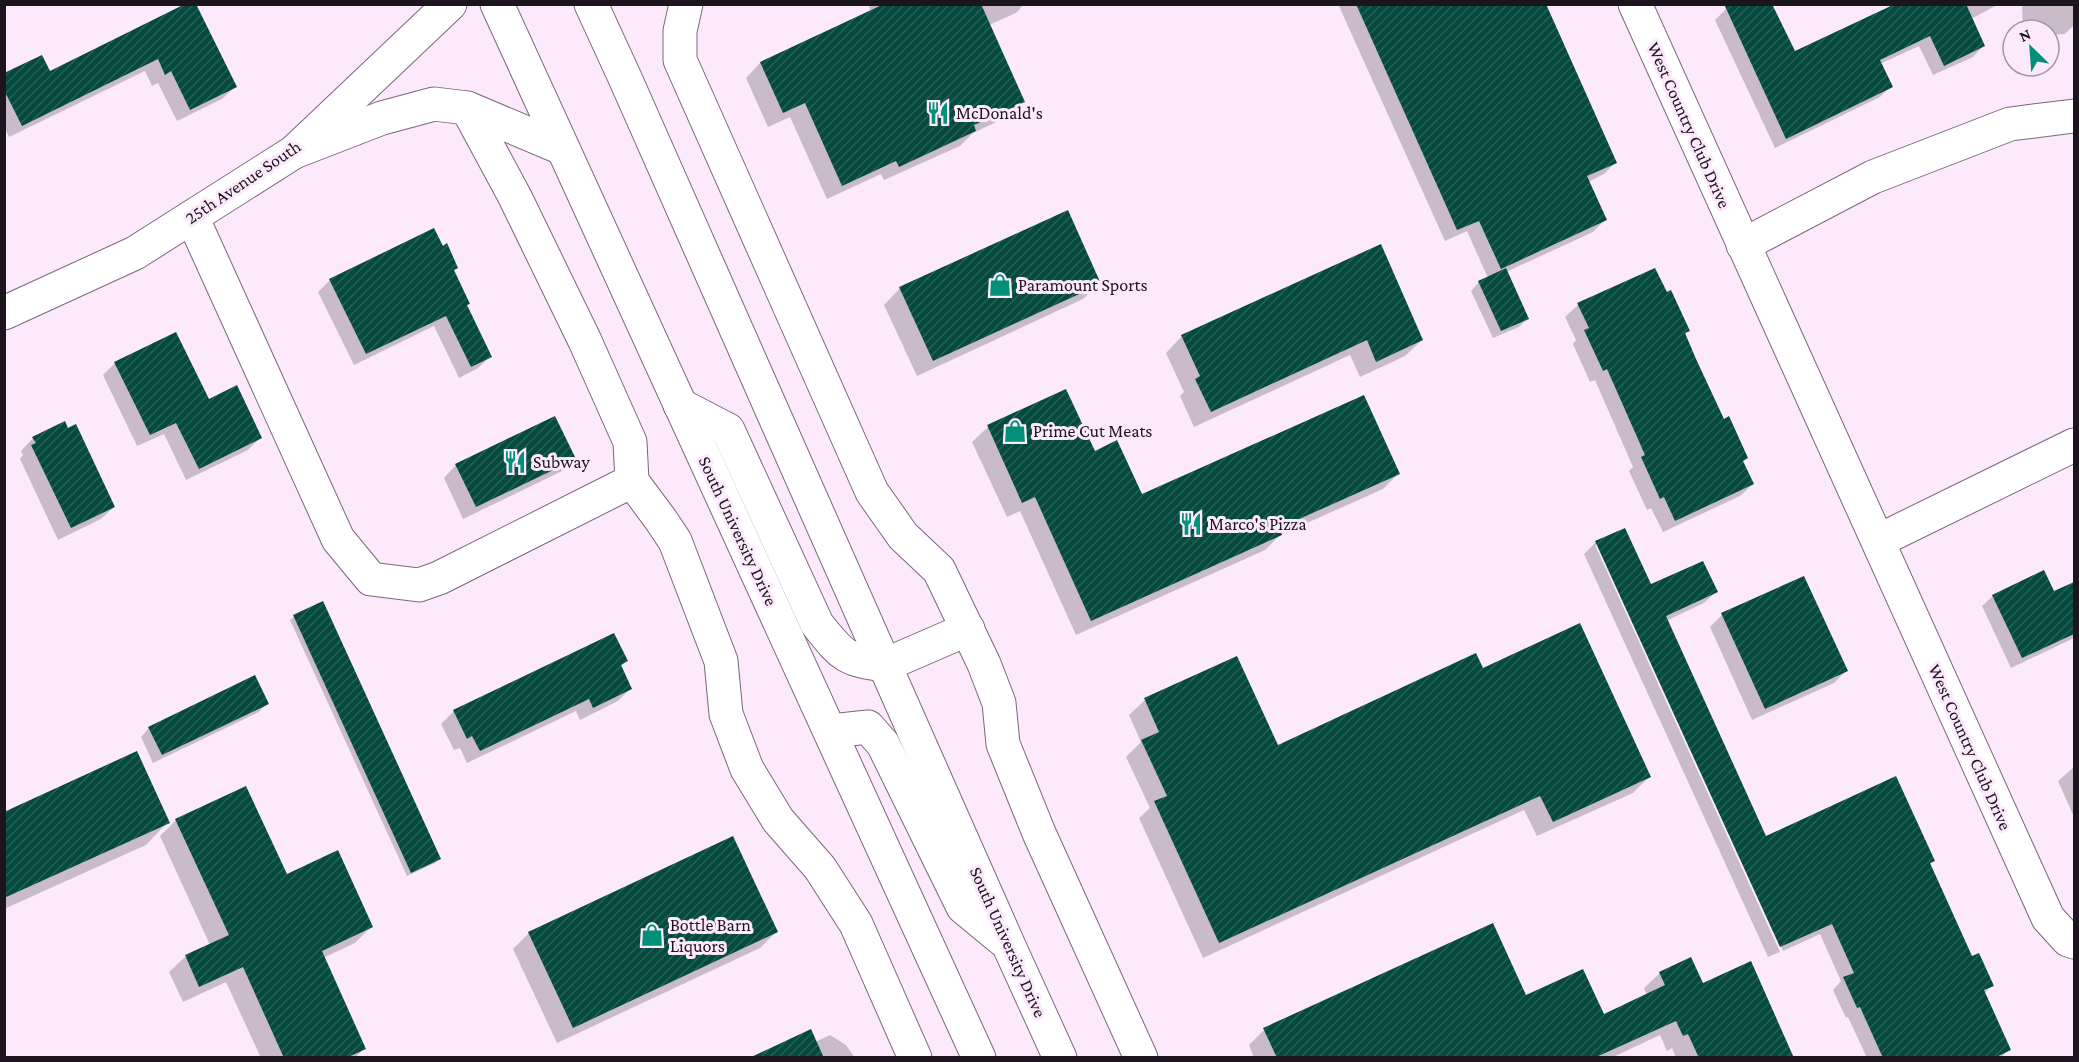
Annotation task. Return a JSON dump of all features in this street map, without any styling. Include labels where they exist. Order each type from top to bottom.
[{"type":"street","name":"25th Avenue South","points":[[4,313],[135,253],[294,152],[450,4]]},
{"type":"street","name":"South University Drive","points":[[497,4],[979,1058]]},
{"type":"street","name":"South University Drive","points":[[591,4],[1060,1058]]},
{"type":"street","points":[[686,4],[680,31],[681,60],[872,492],[903,536],[939,570],[968,629],[999,703],[1002,744],[1035,823],[1141,1058]]},
{"type":"street","name":"West Country Club Drive","points":[[1635,4],[2048,918],[2068,940],[2074,942]]},
{"type":"street","points":[[294,152],[382,118],[434,104],[467,108],[562,148]]},
{"type":"street","points":[[467,108],[515,197],[585,340],[630,442],[632,482],[675,541],[721,661],[726,714],[747,769],[778,820],[820,868],[856,924],[915,1058]]},
{"type":"street","points":[[1743,245],[1884,173],[2010,124],[2074,116]]},
{"type":"street","points":[[192,217],[338,538],[371,579],[419,585],[439,578],[632,482]]},
{"type":"street","points":[[680,405],[728,430],[817,624],[838,651],[858,662],[885,665],[968,629]]},
{"type":"street","points":[[1878,542],[2074,445]]},
{"type":"street","points":[[831,731],[868,727],[883,744],[963,907],[1009,946]]},
{"type":"building","points":[[185,4],[196,4],[237,87],[190,110],[171,71],[165,75],[158,59],[22,126],[4,90],[4,73],[42,55],[50,71]]},
{"type":"building","points":[[884,4],[981,4],[1025,102],[974,125],[976,131],[899,167],[896,161],[842,186],[805,103],[783,113],[760,62]]},
{"type":"building","points":[[1356,4],[1546,4],[1617,163],[1587,176],[1607,220],[1501,269],[1479,221],[1457,230]]},
{"type":"building","points":[[1724,4],[1772,4],[1795,51],[1895,4],[1966,4],[1985,46],[1944,66],[1930,36],[1880,60],[1893,87],[1786,139]]},
{"type":"building","name":"Paramount Sports","points":[[1068,210],[1101,284],[933,361],[899,287]]},
{"type":"building","points":[[434,228],[443,246],[447,243],[458,268],[454,270],[470,304],[467,305],[492,357],[471,367],[446,316],[366,354],[329,279]]},
{"type":"building","points":[[1381,244],[1423,340],[1376,362],[1367,340],[1211,412],[1195,379],[1200,376],[1181,335]]},
{"type":"building","points":[[1506,268],[1529,319],[1501,331],[1478,281]]},
{"type":"building","points":[[1655,268],[1667,292],[1671,290],[1690,331],[1685,333],[1724,419],[1729,416],[1748,458],[1743,461],[1754,484],[1675,521],[1664,497],[1660,499],[1641,457],[1645,455],[1607,369],[1603,371],[1584,330],[1589,328],[1577,303]]},
{"type":"building","points":[[176,332],[209,399],[237,385],[262,438],[199,469],[176,423],[150,435],[114,362]]},
{"type":"building","points":[[1066,389],[1095,451],[1117,440],[1142,494],[1364,395],[1400,474],[1279,528],[1282,535],[1091,621],[1035,497],[1022,503],[987,425]]},
{"type":"building","name":"Subway","points":[[555,416],[576,459],[476,507],[455,464]]},
{"type":"building","points":[[65,421],[68,428],[76,424],[115,507],[71,528],[31,445],[36,443],[32,437]]},
{"type":"building","points":[[1625,528],[1651,584],[1703,561],[1718,592],[1666,616],[1766,836],[1896,776],[1935,861],[1930,863],[1972,956],[1979,953],[1994,986],[1984,990],[2011,1050],[1994,1058],[1883,1058],[1860,1007],[1857,1008],[1843,977],[1854,973],[1832,924],[1780,947],[1595,541]]},
{"type":"building","points":[[2044,570],[2054,591],[2074,582],[2074,634],[2022,658],[1992,595]]},
{"type":"building","points":[[1804,576],[1848,671],[1765,709],[1721,613]]},
{"type":"building","points":[[323,601],[441,859],[411,873],[293,615]]},
{"type":"building","points":[[1580,623],[1651,777],[1553,822],[1540,796],[1219,943],[1154,801],[1167,796],[1141,740],[1159,732],[1144,698],[1237,656],[1278,745],[1476,653],[1483,668]]},
{"type":"building","points":[[614,633],[628,661],[621,665],[632,689],[593,708],[589,699],[480,751],[472,736],[467,739],[453,710]]},
{"type":"building","points":[[255,675],[269,704],[162,755],[148,727]]},
{"type":"building","points":[[137,751],[170,823],[4,898],[4,812]]},
{"type":"building","points":[[246,786],[287,874],[338,850],[373,927],[322,951],[366,1049],[346,1058],[284,1058],[243,967],[199,987],[185,955],[229,935],[175,819]]},
{"type":"building","points":[[733,836],[778,932],[573,1028],[528,932]]},
{"type":"building","points":[[1493,923],[1526,995],[1583,969],[1604,1014],[1665,985],[1659,972],[1691,957],[1703,983],[1751,961],[1794,1058],[1699,1058],[1688,1034],[1683,1036],[1676,1021],[1594,1058],[1277,1058],[1263,1028]]},
{"type":"building","points":[[811,1029],[824,1058],[749,1058]]},
{"type":"place","name":"McDonald's","points":[[938,113]]},
{"type":"place","name":"Paramount Sports","points":[[1000,285]]},
{"type":"place","name":"Prime Cut Meats","points":[[1015,431]]},
{"type":"place","name":"Subway","points":[[515,462]]},
{"type":"place","name":"Marco's Pizza","points":[[1191,524]]},
{"type":"place","name":"Bottle Barn Liquors","points":[[652,935]]}]
